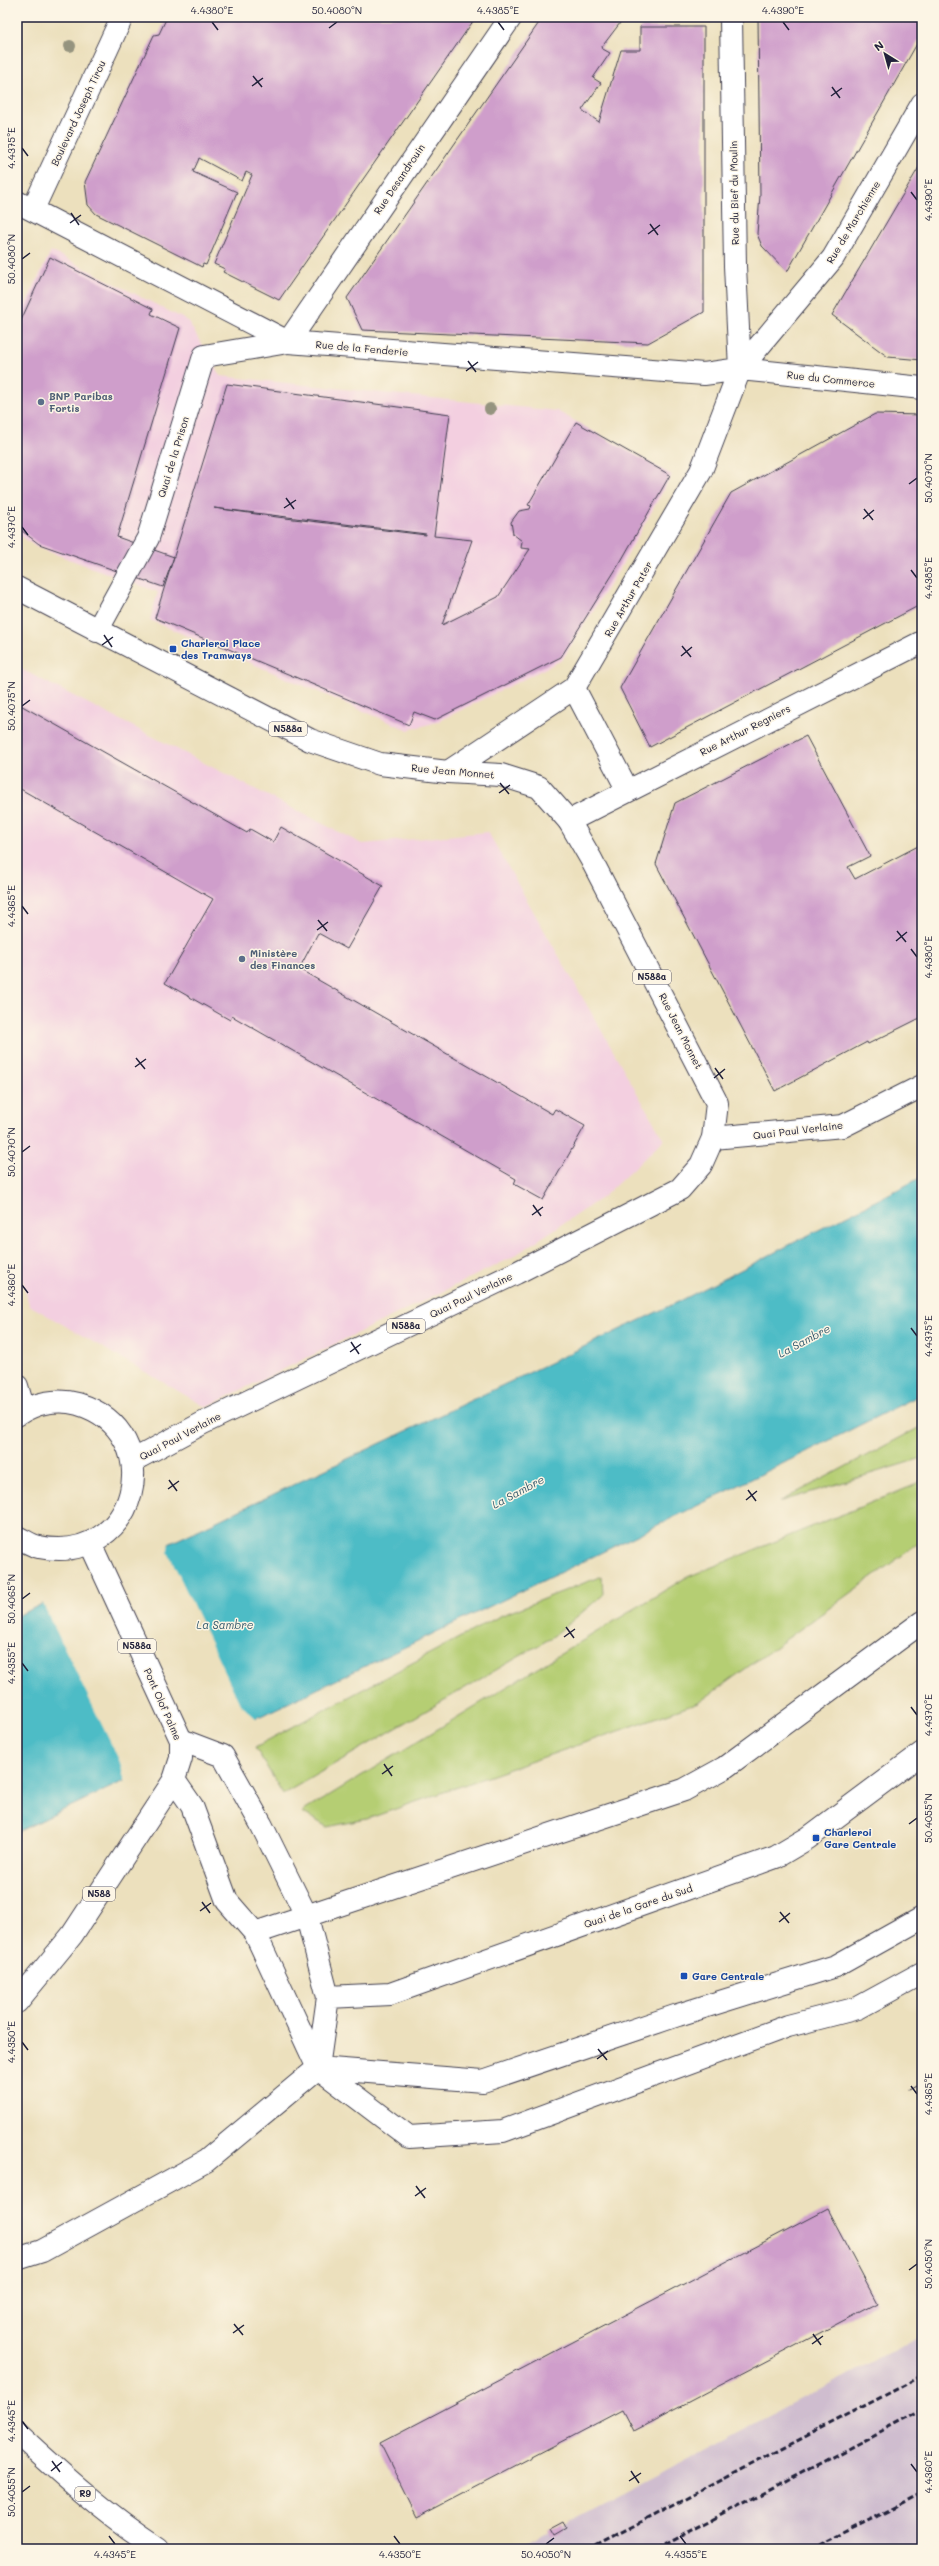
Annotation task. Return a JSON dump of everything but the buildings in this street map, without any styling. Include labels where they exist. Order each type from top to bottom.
[{"type":"main road","name":"Boulevard Joseph Tirou","points":[[25,205],[122,17]]},
{"type":"main road","name":"Rue Desandrouin","points":[[288,342],[511,17]]},
{"type":"main road","name":"Rue du Bief du Moulin","points":[[731,17],[735,258],[740,369]]},
{"type":"main road","name":"Rue de Marchienne","points":[[740,369],[834,258],[922,104]]},
{"type":"main road","name":"Rue de la Fenderie","points":[[25,205],[288,342],[704,374],[740,369]]},
{"type":"main road","name":"Quai de la Prison","points":[[97,631],[148,538],[204,356],[288,342]]},
{"type":"main road","name":"Rue du Commerce","points":[[740,369],[922,388]]},
{"type":"main road","name":"Rue Arthur Pater","points":[[448,772],[574,688],[701,471],[740,369]]},
{"type":"main road","name":"Rue Jean Monnet","points":[[17,588],[97,631],[310,740],[380,764],[448,772],[501,775],[539,787],[569,820],[717,1103],[713,1138],[700,1165],[680,1189]]},
{"type":"main road","name":"Rue Arthur Regniers","points":[[569,820],[627,789],[922,642]]},
{"type":"main road","points":[[574,688],[627,789]]},
{"type":"main road","name":"Quai Paul Verlaine","points":[[713,1138],[843,1126],[922,1086]]},
{"type":"main road","name":"Quai Paul Verlaine","points":[[132,1461],[203,1423],[509,1276],[680,1189]]},
{"type":"main road","points":[[17,1386],[21,1412],[46,1402],[70,1402],[92,1408],[111,1421],[124,1440],[132,1461],[134,1483],[128,1504],[122,1515],[92,1548],[66,1550],[38,1547],[17,1537]]},
{"type":"main road","name":"Pont Olof Palme","points":[[92,1548],[181,1740],[181,1758],[174,1780]]},
{"type":"main road","points":[[255,1932],[307,1917],[684,1790],[724,1768],[922,1622]]},
{"type":"main road","points":[[17,2259],[42,2251],[206,2161],[318,2068],[328,1996],[307,1917],[261,1824],[223,1756],[181,1740]]},
{"type":"main road","name":"Quai de la Gare du Sud","points":[[328,1996],[390,1994],[776,1857],[808,1838],[922,1753]]},
{"type":"main road","points":[[174,1780],[192,1806],[227,1901],[255,1932],[318,2068],[409,2136],[503,2132],[788,2026],[858,2008],[922,1973]]},
{"type":"main road","name":"N588","points":[[17,2002],[72,1935],[174,1780]]},
{"type":"main road","points":[[318,2068],[483,2081],[678,2015],[836,1966],[922,1918]]},
{"type":"main road","name":"R9","points":[[17,2433],[73,2484],[133,2532],[159,2549]]},
{"type":"shaded area","points":[[51,251],[188,321],[220,376],[557,411],[672,475],[623,563],[562,660],[437,722],[408,730],[150,620],[158,592],[36,547],[17,533],[17,322]]},
{"type":"shaded area","points":[[17,667],[362,844],[488,832],[664,1140],[603,1197],[511,1258],[206,1407],[29,1305],[17,1257]]},
{"type":"shaded area","points":[[922,2336],[922,2549],[517,2549]]},
{"type":"green space","points":[[922,1426],[922,1458],[779,1502]]},
{"type":"green space","points":[[922,1482],[922,1541],[698,1703],[367,1819],[327,1827],[302,1812],[685,1578]]},
{"type":"green space","points":[[602,1576],[603,1595],[551,1638],[283,1794],[255,1747],[500,1616]]},
{"type":"water","name":"La Sambre","points":[[922,1177],[922,1394],[584,1561],[17,1832],[17,1616],[678,1302]]},
{"type":"pier","points":[[169,1540],[168,1552],[240,1704],[258,1720],[262,1720],[126,1785],[119,1760],[42,1602]]},
{"type":"tram line","points":[[909,2089],[922,2082]]},
{"type":"railway","points":[[589,2549],[922,2376]]},
{"type":"railway","points":[[656,2549],[922,2410]]},
{"type":"railway","points":[[811,2549],[922,2494]]},
{"type":"place","name":"BNP Paribas Fortis","points":[[41,402]]},
{"type":"place","name":"Charleroi Place des Tramways","points":[[173,649]]},
{"type":"place","name":"Ministère des Finances","points":[[242,959]]},
{"type":"place","name":"Charleroi Gare Centrale","points":[[816,1838]]},
{"type":"place","name":"Gare Centrale","points":[[684,1976]]}]
